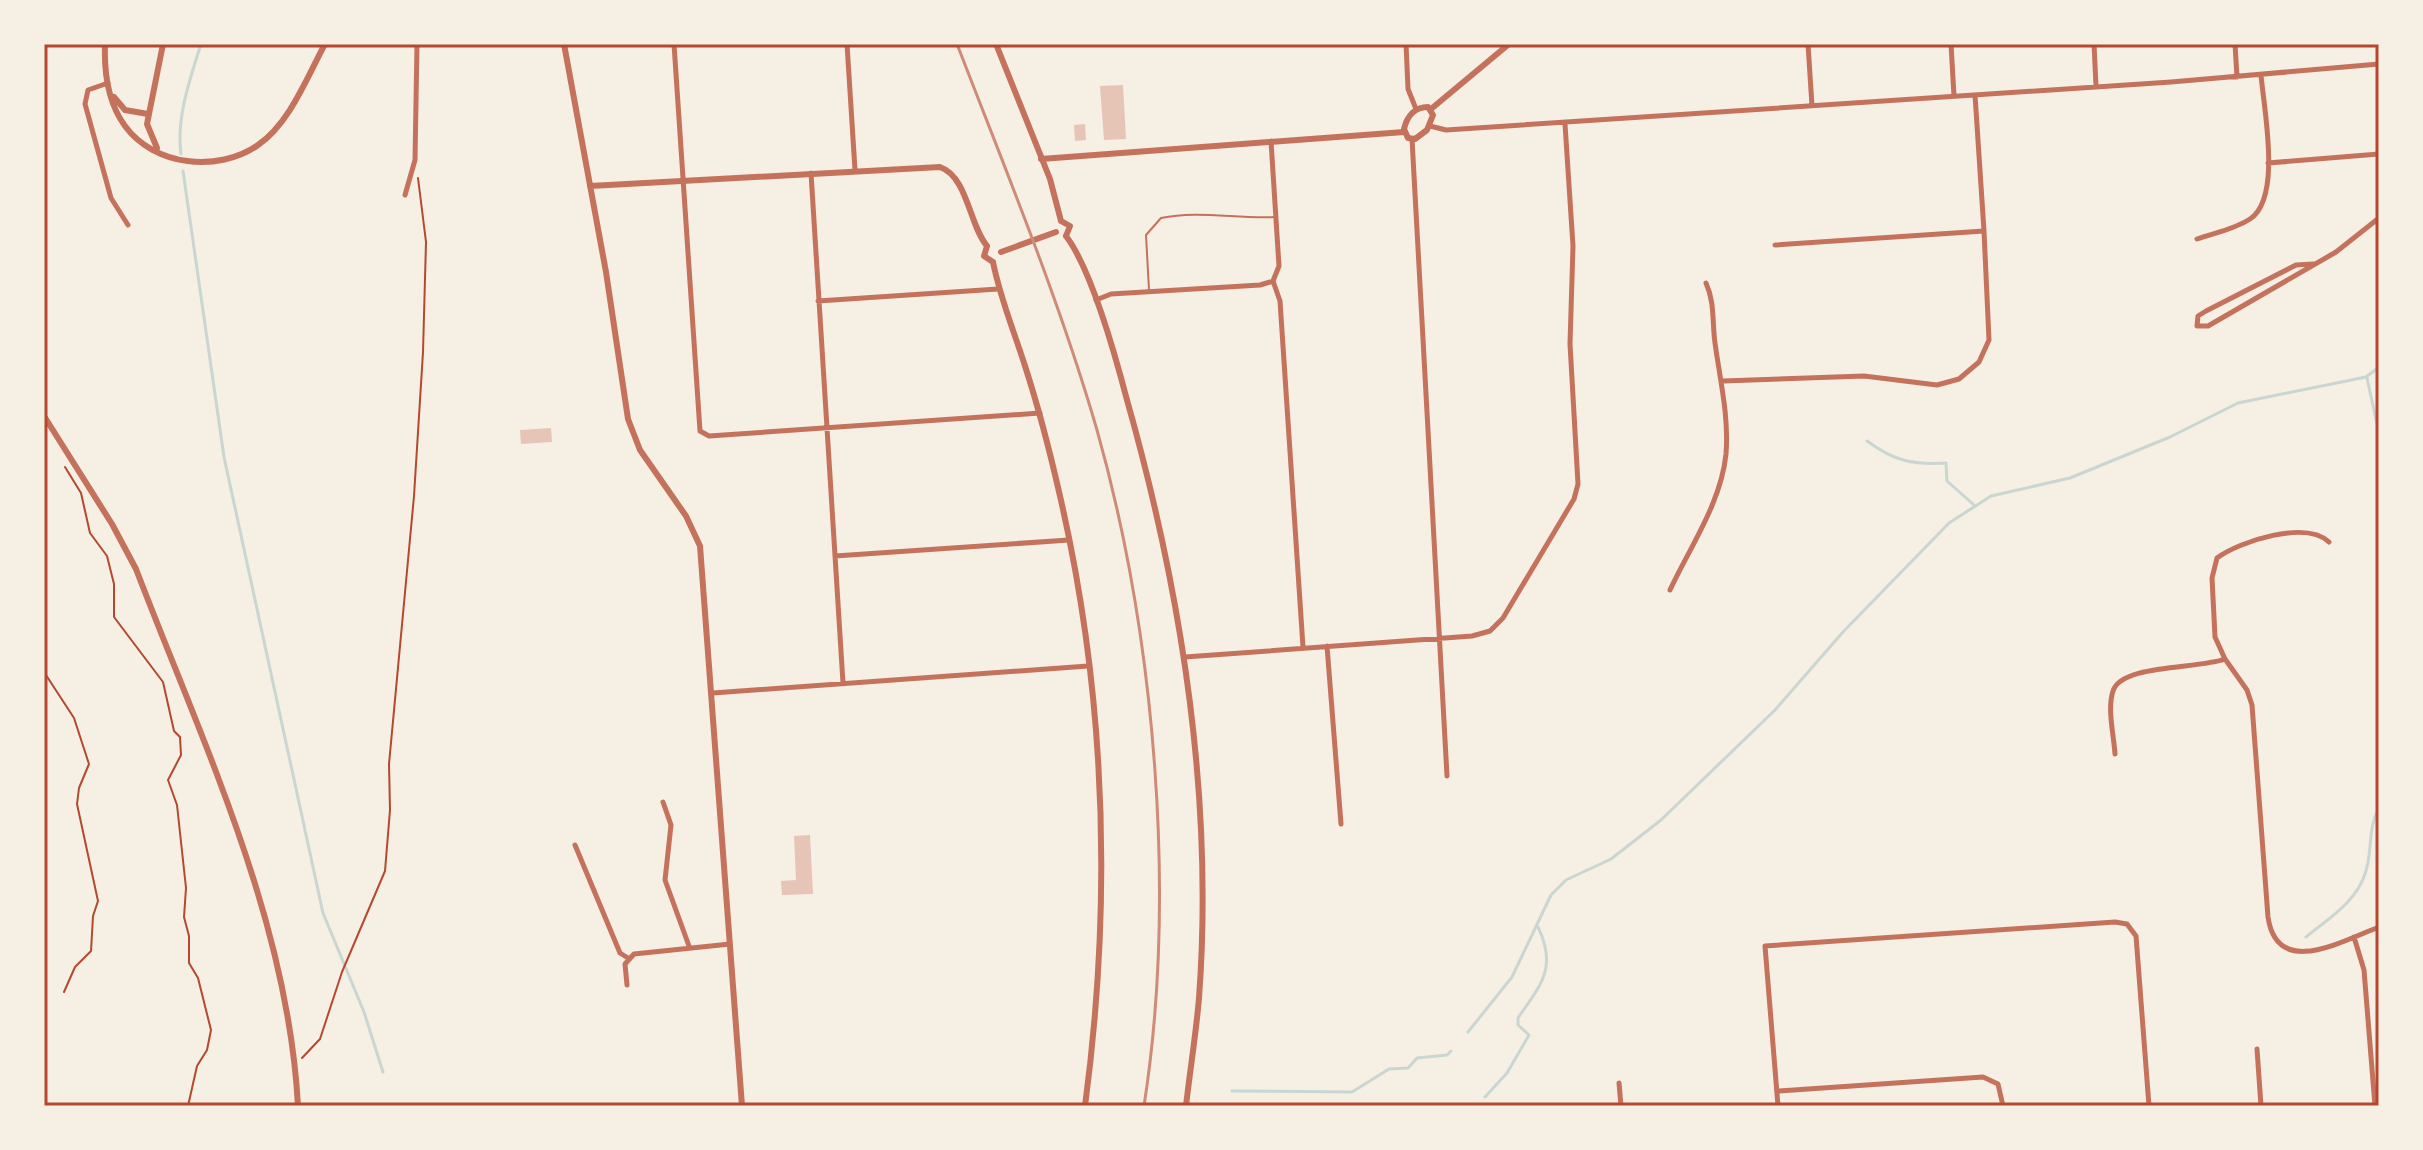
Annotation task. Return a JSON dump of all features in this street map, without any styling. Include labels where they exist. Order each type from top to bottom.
[{"type":"street","points":[[105,44],[108,83],[114,108],[123,124],[140,141],[162,152],[198,163],[233,158],[255,148],[279,123],[325,44]]},
{"type":"street","points":[[162,152],[150,138],[148,114],[163,44]]},
{"type":"street","points":[[405,195],[415,160],[417,44]]},
{"type":"street","points":[[564,44],[628,419],[640,450],[686,516],[700,546],[742,1106]]},
{"type":"street","points":[[674,44],[700,431],[709,436],[1040,413]]},
{"type":"street","points":[[847,44],[855,170]]},
{"type":"street","points":[[996,44],[1041,159],[1061,221],[1071,228],[1066,236]]},
{"type":"street","points":[[1406,44],[1408,89],[1416,109]]},
{"type":"street","points":[[1416,109],[1431,109],[1509,44]]},
{"type":"street","points":[[1808,44],[1812,106]]},
{"type":"street","points":[[1951,44],[1954,96]]},
{"type":"street","points":[[2094,44],[2096,86]]},
{"type":"street","points":[[2235,44],[2237,77]]},
{"type":"street","points":[[1412,139],[1430,126],[1446,130],[1565,124],[2237,77],[2379,64]]},
{"type":"street","points":[[2197,239],[2241,224],[2259,211],[2267,194],[2268,163],[2261,75]]},
{"type":"street","points":[[108,83],[120,106],[130,113],[148,114]]},
{"type":"street","points":[[108,83],[88,90],[85,104],[111,198],[128,225]]},
{"type":"street","points":[[1723,381],[1864,376],[1937,385],[1959,379],[1979,362],[1989,340],[1975,95]]},
{"type":"street","points":[[1404,132],[1407,120],[1416,109]]},
{"type":"street","points":[[1430,126],[1431,109]]},
{"type":"street","points":[[1185,657],[1481,635],[1497,625],[1574,499],[1578,484],[1570,344],[1573,246],[1565,124]]},
{"type":"street","points":[[1041,159],[1404,132],[1412,139],[1442,638],[1447,776]]},
{"type":"street","points":[[1271,141],[1279,266],[1273,281],[1280,301],[1303,647]]},
{"type":"street","points":[[2268,163],[2379,154]]},
{"type":"street","points":[[590,186],[929,166],[949,170],[987,246],[984,256],[993,262],[998,289],[1040,413],[1069,540],[1088,666],[1100,758],[1102,902],[1093,1046],[1085,1106]]},
{"type":"street","points":[[811,172],[843,683]]},
{"type":"street","points":[[2313,264],[2296,265],[2206,311],[2198,316],[2197,326],[2208,326],[2336,252],[2379,218]]},
{"type":"street","points":[[1056,232],[1056,226],[1061,221]]},
{"type":"street","points":[[1775,245],[1984,231]]},
{"type":"street","points":[[1001,252],[1056,232],[1066,236],[1095,300],[1139,442],[1173,585],[1185,657],[1199,800],[1199,997],[1186,1106]]},
{"type":"street","points":[[987,246],[996,245],[1001,252],[1000,258],[993,262]]},
{"type":"street","points":[[1095,300],[1111,294],[1260,285],[1273,281]]},
{"type":"street","points":[[1670,590],[1709,513],[1723,469],[1726,441],[1723,381],[1715,340],[1713,298],[1706,283]]},
{"type":"street","points":[[818,301],[998,289]]},
{"type":"street","points":[[44,416],[112,524],[136,569],[253,878],[288,1000],[298,1106]]},
{"type":"street","points":[[2329,542],[2317,532],[2296,530],[2215,557],[2212,578],[2215,637],[2251,700],[2268,917],[2274,938],[2286,950],[2303,953],[2379,927]]},
{"type":"street","points":[[835,556],[1069,540]]},
{"type":"street","points":[[1327,646],[1341,824]]},
{"type":"street","points":[[2115,754],[2112,698],[2119,681],[2135,672],[2201,666],[2225,659]]},
{"type":"street","points":[[713,693],[1088,666]]},
{"type":"street","points":[[663,802],[671,825],[665,880],[689,946]]},
{"type":"street","points":[[575,845],[620,953],[628,958],[689,946],[730,944]]},
{"type":"street","points":[[1778,1106],[1765,946],[2127,924],[2137,940],[2149,1106]]},
{"type":"street","points":[[2354,937],[2364,970],[2375,1106]]},
{"type":"street","points":[[627,985],[628,958]]},
{"type":"street","points":[[2257,1049],[2261,1106]]},
{"type":"street","points":[[1779,1091],[1983,1077],[1998,1084],[2003,1106]]},
{"type":"street","points":[[1619,1083],[1621,1106]]},
{"type":"lane","points":[[1149,291],[1146,235],[1161,218],[1203,214],[1233,219],[1276,217]]},
{"type":"path","points":[[295,1064],[320,1039],[342,972],[385,871],[390,810],[389,764],[412,521],[423,352],[426,242],[415,160]]},
{"type":"path","points":[[65,462],[66,470],[81,493],[90,533],[107,556],[114,584],[114,617],[163,682],[174,731],[180,737],[181,755],[168,780],[177,805],[189,963],[198,978],[211,1030],[207,1050],[197,1066],[188,1106]]},
{"type":"path","points":[[44,672],[74,718],[89,764],[79,788],[77,804],[98,901],[93,916],[91,951],[75,967],[64,992]]},
{"type":"building","points":[[1123,85],[1126,139],[1104,140],[1100,86]]},
{"type":"building","points":[[1085,124],[1086,140],[1075,141],[1074,125]]},
{"type":"building","points":[[551,428],[552,442],[521,444],[520,430]]},
{"type":"building","points":[[810,835],[813,894],[782,895],[781,881],[796,880],[794,836]]},
{"type":"waterway","points":[[181,154],[182,113],[201,44]]},
{"type":"waterway","points":[[183,171],[224,457],[323,913],[364,1012],[383,1072]]},
{"type":"waterway","points":[[1468,1032],[1512,977],[1551,895],[1566,880],[1611,859],[1661,820],[1775,710],[1843,632],[1949,523],[1991,496],[2070,478],[2170,437],[2238,403],[2366,377],[2379,367]]},
{"type":"waterway","points":[[2367,378],[2379,433]]},
{"type":"waterway","points":[[1867,441],[1904,460],[1946,463],[1947,481],[1974,505]]},
{"type":"waterway","points":[[2306,937],[2340,909],[2361,884],[2379,808]]},
{"type":"waterway","points":[[1485,1097],[1507,1073],[1529,1035],[1518,1025],[1518,1018],[1544,976],[1546,954],[1538,927]]},
{"type":"waterway","points":[[1232,1091],[1352,1092],[1389,1069],[1408,1068],[1417,1058],[1447,1055],[1451,1051]]},
{"type":"railway","points":[[957,44],[1031,236],[1082,381],[1117,509],[1133,593],[1155,766],[1159,853],[1159,940],[1154,1025],[1144,1106]]}]
